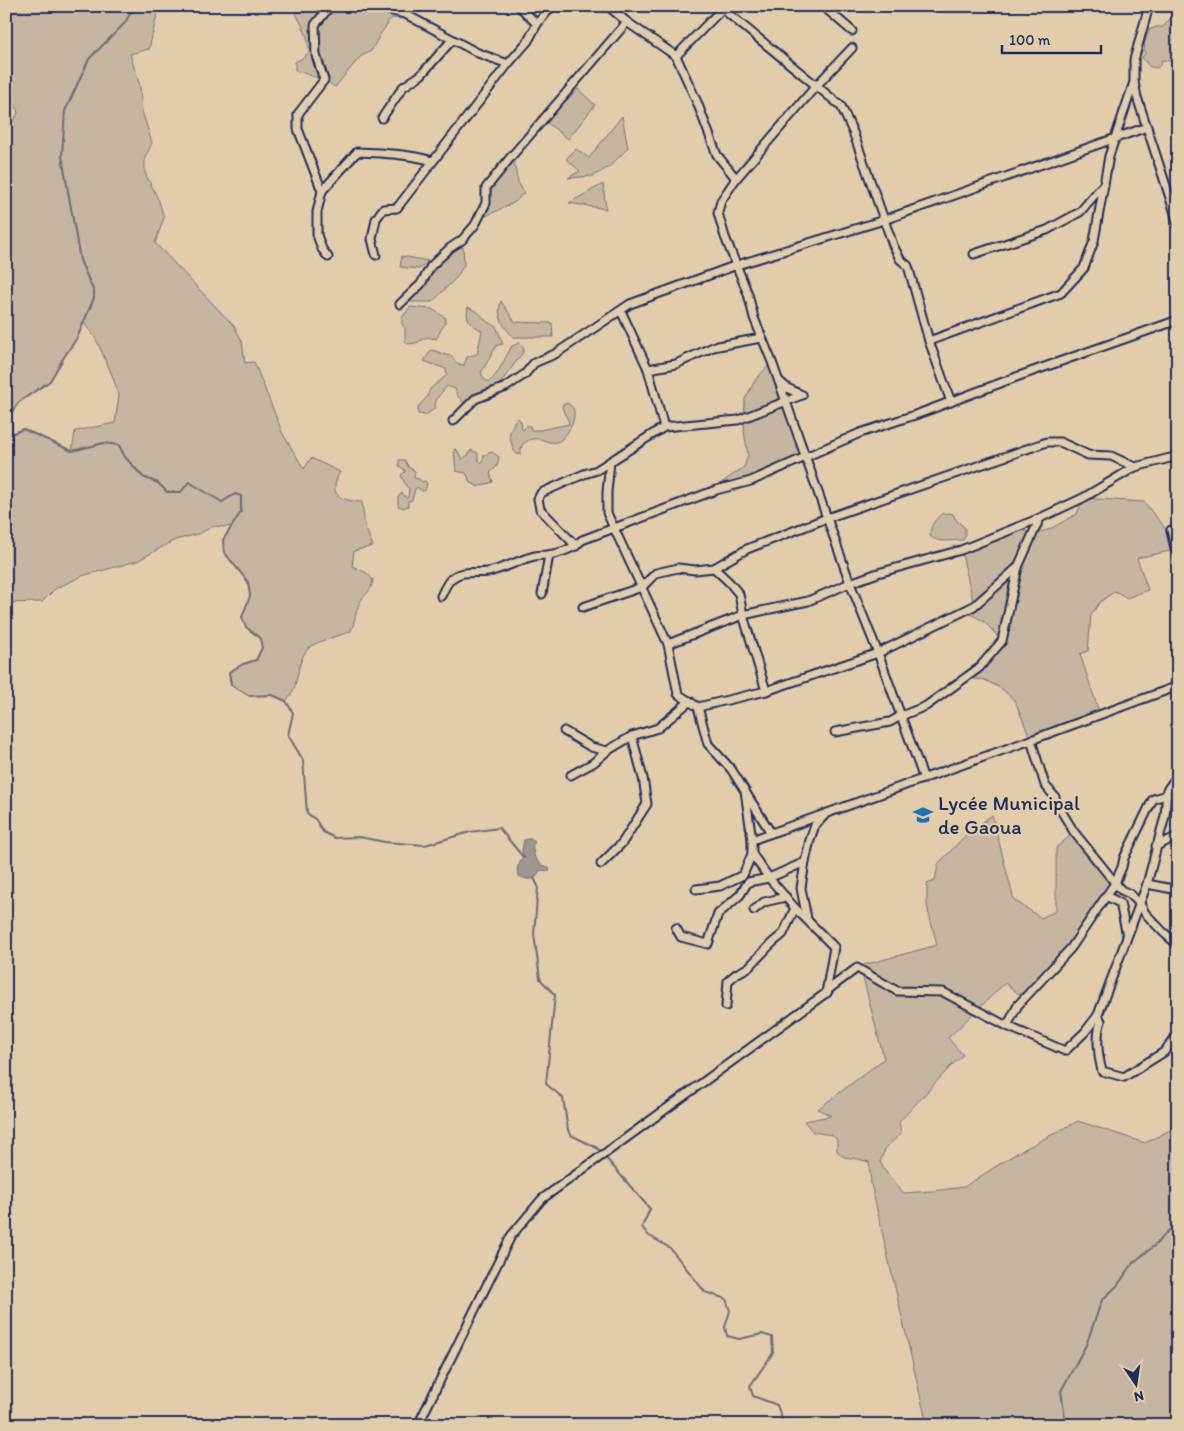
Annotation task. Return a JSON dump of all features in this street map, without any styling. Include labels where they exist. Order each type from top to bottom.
[{"type":"street","points":[[322,191],[298,129],[298,114],[324,80],[316,55],[315,24],[330,6]]},
{"type":"street","points":[[368,6],[405,14],[452,40],[508,64]]},
{"type":"street","points":[[519,6],[537,24]]},
{"type":"street","points":[[376,255],[372,231],[379,213],[383,210],[397,208],[508,64],[528,41],[537,24],[552,6]]},
{"type":"street","points":[[608,6],[627,22],[676,56],[718,155],[735,180]]},
{"type":"street","points":[[823,6],[852,31]]},
{"type":"street","points":[[1149,6],[1134,60],[1134,82],[1137,97],[1178,225]]},
{"type":"street","points":[[676,56],[722,7],[841,106],[853,132],[892,244],[900,258],[908,266],[929,341],[951,402]]},
{"type":"street","points":[[400,304],[421,284],[432,266],[450,248],[462,240],[475,225],[486,203],[486,188],[627,22]]},
{"type":"street","points":[[382,118],[403,86],[421,75],[452,40]]},
{"type":"street","points":[[852,48],[816,86],[735,180],[721,201],[718,213],[761,338],[786,402],[850,583],[924,779]]},
{"type":"street","points":[[929,341],[1061,293],[1084,268],[1094,240],[1109,156],[1134,82]]},
{"type":"street","points":[[453,421],[475,399],[506,387],[525,374],[534,363],[555,354],[630,304],[737,266],[884,220],[1147,127]]},
{"type":"street","points":[[328,256],[322,249],[317,235],[317,212],[322,191],[357,152],[416,156],[434,162]]},
{"type":"street","points":[[974,254],[1047,230],[1080,212],[1103,185]]},
{"type":"street","points":[[621,311],[648,369],[664,427]]},
{"type":"street","points":[[440,596],[449,580],[458,574],[468,572],[486,573],[536,555],[559,552],[576,546],[582,540],[716,490],[751,481],[860,433],[1178,320]]},
{"type":"street","points":[[648,369],[676,364],[713,347],[761,338]]},
{"type":"street","points":[[576,546],[540,509],[538,498],[540,493],[597,470],[664,427],[738,420],[802,395],[778,380]]},
{"type":"street","points":[[583,607],[642,587],[656,574],[678,568],[695,570],[714,568],[747,550],[827,518],[1047,442],[1060,442],[1088,455],[1111,456],[1135,468]]},
{"type":"street","points":[[668,644],[743,615],[808,601],[878,573],[961,550],[1040,518],[1083,498],[1135,468],[1178,456]]},
{"type":"street","points":[[610,462],[606,492],[607,513],[668,644],[678,694],[698,706],[766,691],[878,653],[974,606],[1018,566]]},
{"type":"street","points":[[835,732],[890,722],[926,706],[979,668],[1002,641],[1018,566],[1040,518]]},
{"type":"street","points":[[1178,528],[1171,530],[1178,560]]},
{"type":"street","points":[[542,594],[548,554]]},
{"type":"street","points":[[714,568],[739,594],[743,615],[766,691]]},
{"type":"street","points":[[752,840],[1178,686]]},
{"type":"street","points":[[571,775],[593,763],[607,751],[632,736],[658,728],[690,702]]},
{"type":"street","points":[[698,706],[708,744],[731,769],[771,833]]},
{"type":"street","points":[[564,731],[591,746],[607,751]]},
{"type":"street","points":[[601,864],[622,843],[647,804],[643,778],[632,736]]},
{"type":"street","points":[[1030,740],[1045,785],[1055,797],[1057,804],[1074,832],[1121,890],[1130,894],[1140,904],[1145,913],[1178,945]]},
{"type":"street","points":[[418,1425],[512,1236],[542,1200],[826,993],[829,988],[857,968],[897,991],[944,992],[1006,1026],[1065,1051],[1085,1032],[1098,1015],[1147,884],[1165,816],[1167,790],[1178,776]]},
{"type":"street","points":[[696,889],[720,886],[743,875],[752,854],[752,840],[745,791]]},
{"type":"street","points":[[1006,1026],[1018,1005],[1071,948],[1115,883],[1124,858],[1153,799],[1167,795]]},
{"type":"street","points":[[807,919],[801,888],[805,862],[815,825],[826,813]]},
{"type":"street","points":[[1156,846],[1178,836]]},
{"type":"street","points":[[752,854],[769,878],[834,947],[826,993]]},
{"type":"street","points":[[676,928],[681,937],[708,944],[718,914],[740,895],[748,882],[769,878],[805,862]]},
{"type":"street","points":[[1147,884],[1178,890]]},
{"type":"street","points":[[1106,896],[1120,903],[1128,937]]},
{"type":"street","points":[[754,910],[764,902],[786,897]]},
{"type":"street","points":[[726,1006],[728,981],[749,966],[783,934],[796,908]]},
{"type":"street","points":[[1098,1015],[1100,1020],[1099,1060],[1102,1071],[1124,1076],[1164,1052],[1178,1034]]},
{"type":"shaded area","points":[[6,6],[159,6],[149,49],[130,54],[140,86],[142,111],[152,143],[145,157],[145,173],[159,201],[164,218],[155,243],[234,326],[242,341],[245,363],[254,362],[283,434],[304,469],[311,458],[340,472],[336,480],[335,492],[347,500],[362,502],[365,527],[373,546],[354,551],[352,566],[367,573],[373,580],[371,588],[359,604],[351,631],[310,647],[302,659],[294,689],[286,701],[272,695],[250,696],[231,685],[229,672],[243,664],[256,660],[262,648],[260,638],[246,627],[242,617],[250,596],[248,582],[224,552],[223,540],[232,526],[214,526],[198,534],[175,540],[137,561],[82,576],[55,589],[42,602],[6,603],[6,128],[18,113],[13,97],[6,94]],"holes":[[[84,323],[96,339],[119,395],[115,423],[75,431],[72,451],[23,429],[12,433],[11,413],[19,402],[50,381],[77,338]]]},
{"type":"shaded area","points":[[305,6],[405,6],[414,20],[392,18],[389,20],[371,51],[360,57],[335,87],[324,80],[295,70],[295,62],[309,52],[303,26],[295,12]]},
{"type":"shaded area","points":[[1173,6],[1178,6],[1178,66],[1170,61],[1162,60],[1157,68],[1150,67],[1142,58],[1145,53],[1145,44],[1149,30],[1163,27],[1171,18],[1170,11]]},
{"type":"shaded area","points":[[578,89],[595,105],[568,139],[545,121]]},
{"type":"shaded area","points":[[622,116],[628,148],[609,167],[593,176],[568,178],[580,171],[566,159],[576,149],[589,158]]},
{"type":"shaded area","points":[[513,158],[518,182],[524,193],[515,202],[480,219],[488,188]]},
{"type":"shaded area","points":[[603,184],[606,209],[569,203]]},
{"type":"shaded area","points":[[463,247],[464,265],[456,278],[432,302],[407,302],[439,264],[456,248]]},
{"type":"shaded area","points":[[402,256],[428,261],[419,269],[400,267]]},
{"type":"shaded area","points":[[501,301],[515,322],[552,323],[553,337],[513,337],[501,320],[499,312]]},
{"type":"shaded area","points":[[410,307],[432,309],[446,318],[436,339],[427,337],[416,343],[408,344],[405,341],[405,328],[402,324],[402,318]]},
{"type":"shaded area","points":[[468,307],[479,313],[487,322],[496,326],[503,344],[497,345],[481,373],[485,380],[489,382],[496,375],[512,346],[519,343],[524,347],[523,352],[494,392],[467,407],[457,395],[455,389],[447,386],[437,398],[434,409],[426,415],[418,414],[418,407],[427,397],[430,389],[447,375],[446,369],[424,361],[431,350],[452,356],[457,364],[464,365],[467,357],[477,354],[482,331],[468,319]]},
{"type":"shaded area","points":[[772,362],[805,456],[774,471],[717,490],[720,484],[744,467],[748,455],[744,431],[745,399],[756,379]]},
{"type":"shaded area","points":[[567,403],[574,409],[574,418],[570,429],[561,439],[556,442],[540,439],[528,440],[522,445],[520,455],[514,451],[509,435],[517,418],[520,420],[523,430],[526,426],[530,426],[531,430],[540,430],[569,424],[562,405]]},
{"type":"shaded area","points":[[454,449],[457,450],[462,459],[471,450],[478,453],[478,460],[482,463],[484,455],[492,452],[499,457],[497,466],[490,473],[493,482],[477,487],[469,482],[466,473],[456,471]]},
{"type":"shaded area","points":[[399,460],[405,460],[408,467],[415,471],[414,478],[422,482],[425,481],[427,484],[425,491],[417,487],[415,489],[412,500],[408,501],[408,506],[403,508],[398,506],[398,497],[402,493],[406,498],[408,497],[409,488],[406,486],[401,475],[405,470],[399,466]]},
{"type":"shaded area","points":[[1083,498],[1144,502],[1165,528],[1170,551],[1137,558],[1148,590],[1127,598],[1115,591],[1100,602],[1091,615],[1088,651],[1080,654],[1100,715],[1031,740],[1015,701],[1002,689],[985,680],[965,678],[1002,641],[980,619],[963,612],[974,605],[961,550],[1015,528],[1033,533],[1048,530],[1077,514]]},
{"type":"shaded area","points":[[941,514],[953,514],[956,520],[965,528],[963,540],[941,541],[930,536],[932,526],[937,519]]},
{"type":"shaded area","points":[[992,815],[1014,900],[1041,918],[1056,911],[1056,848],[1074,832],[1115,883],[1071,948],[1024,998],[1005,983],[948,1038],[963,1055],[899,1122],[901,1134],[886,1147],[880,1162],[903,1193],[932,1191],[964,1187],[1017,1153],[1078,1121],[1145,1143],[1178,1126],[1178,1280],[1175,1285],[1178,1295],[1178,1425],[927,1425],[871,1184],[869,1162],[844,1157],[837,1151],[837,1140],[832,1135],[813,1132],[804,1121],[831,1116],[818,1109],[884,1059],[860,966],[937,945],[927,906],[927,884],[935,881],[938,864],[965,836]]},
{"type":"shaded area","points":[[532,839],[535,842],[532,846],[535,858],[541,865],[549,867],[550,870],[541,870],[536,877],[526,879],[519,876],[517,869],[523,856],[524,840]]},
{"type":"waterway","points":[[12,434],[11,413],[19,402],[50,381],[77,338],[94,298],[94,292],[80,260],[62,156],[65,111],[89,59],[124,24],[135,6]]},
{"type":"waterway","points":[[6,436],[23,429],[72,451],[104,443],[119,445],[125,457],[143,477],[158,483],[167,492],[181,492],[189,482],[222,502],[235,494],[241,496],[241,512],[223,540],[224,552],[248,582],[250,596],[242,617],[246,627],[260,638],[262,648],[256,660],[243,664],[229,672],[231,685],[250,696],[272,695],[286,701],[293,713],[288,735],[303,760],[307,813],[316,820],[323,832],[335,838],[359,837],[385,842],[425,845],[470,832],[499,828],[524,858]]},
{"type":"waterway","points":[[534,878],[538,886],[534,934],[540,979],[555,995],[546,1084],[563,1098],[568,1130],[571,1135],[597,1148],[602,1153]]},
{"type":"waterway","points":[[605,1157],[650,1209],[642,1227],[648,1235],[670,1248],[705,1292],[726,1299],[730,1311],[725,1327],[727,1336],[739,1339],[762,1334],[772,1337],[773,1353],[750,1386],[753,1396],[777,1405],[782,1419],[781,1425]]},
{"type":"waterway","points":[[1066,1425],[1061,1391],[1086,1345],[1102,1300],[1117,1286],[1134,1262],[1178,1224]]},
{"type":"place","name":"Lycée Municipal de Gaoua","points":[[923,815]]}]
